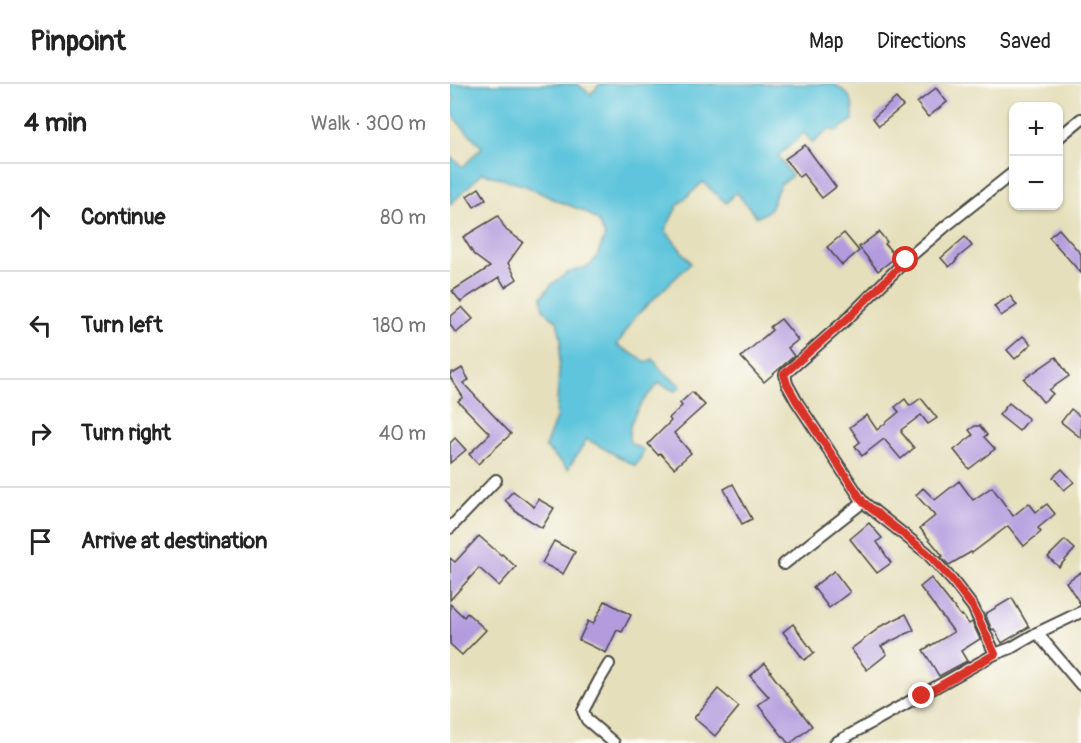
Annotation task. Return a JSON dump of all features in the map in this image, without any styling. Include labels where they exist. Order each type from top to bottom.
[{"type":"street","points":[[1063,135],[1081,119]]},
{"type":"street","points":[[995,654],[973,607],[952,580],[927,553],[863,502],[797,402],[784,374],[847,319],[906,260],[1009,176]]},
{"type":"street","points":[[450,528],[496,480]]},
{"type":"street","points":[[784,564],[863,502]]},
{"type":"street","points":[[835,743],[995,654],[1081,612]]},
{"type":"street","points":[[1037,633],[1081,685]]},
{"type":"street","points":[[609,664],[583,711],[587,720],[614,743]]},
{"type":"water","points":[[450,84],[577,84],[591,94],[600,84],[834,84],[844,91],[852,102],[853,120],[838,131],[828,130],[813,143],[804,133],[778,156],[792,176],[780,185],[773,204],[763,214],[757,217],[736,192],[726,203],[703,182],[678,205],[665,230],[691,263],[636,316],[617,345],[646,362],[653,359],[662,371],[681,386],[675,391],[659,383],[637,410],[630,426],[630,443],[644,450],[635,466],[587,439],[568,469],[545,447],[556,418],[561,339],[557,321],[543,309],[542,296],[551,285],[567,273],[590,266],[605,236],[598,221],[584,211],[526,186],[482,173],[450,205],[450,156],[463,167],[482,147],[456,120],[451,108],[454,97],[450,93]]},
{"type":"building","points":[[936,88],[947,102],[928,117],[917,103]]},
{"type":"building","points":[[896,98],[903,106],[879,126],[873,118]]},
{"type":"building","points":[[805,145],[836,187],[822,198],[803,174],[799,177],[785,159]]},
{"type":"building","points":[[479,188],[486,199],[474,207],[467,196]]},
{"type":"building","points":[[498,216],[506,230],[523,242],[508,263],[517,279],[505,287],[499,277],[461,302],[452,291],[490,267],[474,255],[463,237]]},
{"type":"building","points":[[1059,229],[1081,254],[1081,273],[1049,237]]},
{"type":"building","points":[[879,232],[896,257],[878,271],[859,247]]},
{"type":"building","points":[[844,233],[859,251],[842,265],[827,247]]},
{"type":"building","points":[[965,237],[972,246],[949,267],[941,258]]},
{"type":"building","points":[[1010,296],[1017,305],[1001,316],[994,306]]},
{"type":"building","points":[[462,307],[473,319],[456,333],[450,325],[450,317]]},
{"type":"building","points":[[781,319],[798,340],[788,348],[794,356],[764,382],[741,357]]},
{"type":"building","points":[[1023,336],[1031,344],[1015,359],[1007,350]]},
{"type":"building","points":[[1056,357],[1069,376],[1049,390],[1053,394],[1043,402],[1024,379]]},
{"type":"building","points":[[462,368],[469,380],[463,383],[511,434],[478,464],[469,454],[490,434],[458,401],[463,397],[450,374]]},
{"type":"building","points":[[692,392],[705,405],[674,433],[691,453],[674,468],[648,444],[671,421],[669,418]]},
{"type":"building","points":[[921,398],[937,418],[928,424],[921,415],[901,430],[914,448],[901,459],[884,439],[862,456],[855,446],[860,442],[850,427],[867,415],[877,430],[899,412],[895,407],[905,399],[910,406]]},
{"type":"building","points":[[1009,403],[1029,419],[1019,431],[999,415]]},
{"type":"building","points":[[1071,409],[1081,417],[1081,438],[1061,422]]},
{"type":"building","points":[[980,426],[987,435],[984,437],[995,449],[969,469],[954,450],[973,435],[969,430]]},
{"type":"building","points":[[455,438],[466,450],[450,463],[450,443]]},
{"type":"building","points":[[1062,469],[1074,482],[1064,490],[1053,477]]},
{"type":"building","points":[[959,481],[973,500],[992,487],[1013,516],[1029,503],[1036,512],[1047,504],[1055,514],[1038,528],[1041,532],[1024,546],[1008,526],[972,553],[949,565],[920,528],[935,516],[916,495],[923,488],[935,500]]},
{"type":"building","points":[[733,484],[752,519],[742,524],[724,489]]},
{"type":"building","points":[[513,491],[534,507],[538,499],[554,508],[542,528],[515,511],[505,500]]},
{"type":"building","points":[[869,523],[882,538],[877,542],[891,563],[877,573],[850,539]]},
{"type":"building","points":[[479,536],[516,567],[499,586],[479,568],[450,600],[450,558],[455,562]]},
{"type":"building","points":[[1065,540],[1075,549],[1059,567],[1048,557]]},
{"type":"building","points":[[554,541],[575,552],[563,574],[542,563]]},
{"type":"building","points":[[834,571],[850,592],[829,608],[813,587]]},
{"type":"building","points":[[1081,572],[1081,605],[1066,582]]},
{"type":"building","points":[[931,578],[961,616],[969,624],[972,622],[980,639],[961,651],[967,661],[939,676],[923,650],[954,632],[920,587]]},
{"type":"building","points":[[1012,598],[1029,627],[1002,643],[994,629],[992,630],[985,614]]},
{"type":"building","points":[[605,601],[631,615],[622,632],[617,630],[606,653],[579,640],[588,621],[593,624]]},
{"type":"building","points":[[450,604],[464,617],[467,613],[486,630],[462,655],[450,644]]},
{"type":"building","points":[[906,614],[914,630],[881,646],[887,654],[867,670],[851,649],[879,627]]},
{"type":"building","points":[[793,624],[814,653],[804,660],[783,632]]},
{"type":"building","points":[[765,663],[812,726],[791,743],[788,743],[758,705],[769,697],[750,676]]},
{"type":"building","points":[[718,689],[739,707],[715,736],[694,718]]},
{"type":"route","points":[[906,260],[847,319],[784,374],[797,402],[863,502],[927,553],[952,580],[973,607],[995,654],[922,696]]}]
